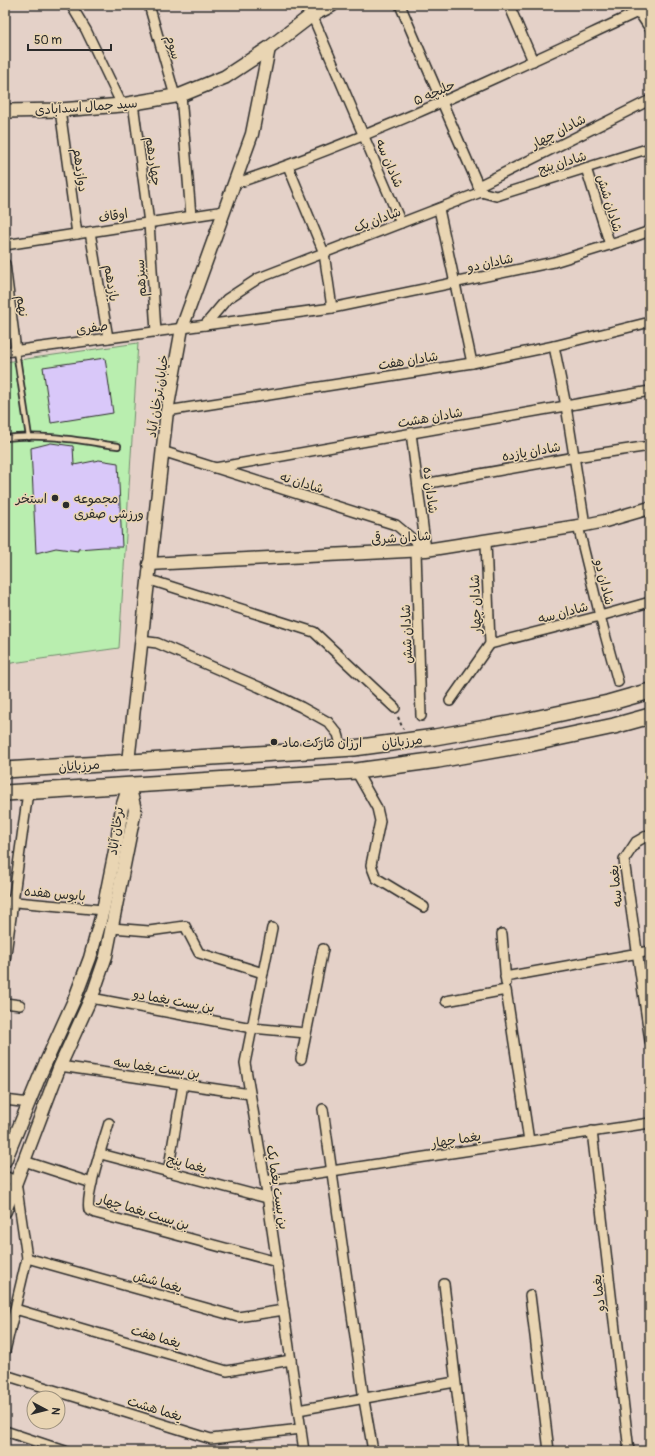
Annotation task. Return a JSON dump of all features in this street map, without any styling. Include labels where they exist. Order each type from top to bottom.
[{"type":"main road","name":"سید جمال اسدآبادی","points":[[5,111],[60,110],[128,104],[178,95],[225,77],[269,48],[314,10],[332,5]]},
{"type":"main road","name":"مرزبانان","points":[[5,770],[342,748],[407,740],[525,721],[608,703],[650,691]]},
{"type":"main road","name":"مرزبانان","points":[[5,793],[356,771],[438,760],[529,744],[614,726],[650,716]]},
{"type":"main road","points":[[128,762],[129,785]]},
{"type":"street","name":"چهاردهم","points":[[71,5],[128,104],[149,223]]},
{"type":"street","name":"سوم","points":[[149,5],[178,95],[191,216]]},
{"type":"street","points":[[400,5],[479,189]]},
{"type":"street","points":[[509,5],[533,61]]},
{"type":"street","points":[[638,8],[650,26]]},
{"type":"street","name":"حلبچه ۵","points":[[234,184],[288,166],[442,103],[533,61],[638,8]]},
{"type":"street","name":"شادان سه","points":[[314,10],[401,223]]},
{"type":"street","name":"خیابان ترخان آباد","points":[[128,762],[147,579],[167,411],[182,328],[252,134],[269,48]]},
{"type":"street","name":"شادان چهار","points":[[479,189],[650,100]]},
{"type":"street","name":"دوازدهم","points":[[60,110],[77,234]]},
{"type":"street","name":"شادان پنج","points":[[479,189],[496,196],[650,148]]},
{"type":"street","points":[[288,166],[324,253],[332,308]]},
{"type":"street","name":"شادان شش","points":[[586,168],[610,245]]},
{"type":"street","name":"شادان یک","points":[[205,325],[227,299],[259,278],[439,209],[479,189]]},
{"type":"street","points":[[439,209],[472,363]]},
{"type":"street","name":"اوقاف","points":[[5,245],[225,211]]},
{"type":"street","name":"سیزهم","points":[[149,223],[156,332]]},
{"type":"street","name":"شادان دو","points":[[182,328],[332,308],[454,283],[554,262],[650,231]]},
{"type":"street","name":"یازدهم","points":[[90,232],[108,338]]},
{"type":"street","name":"نهم","points":[[5,264],[16,351]]},
{"type":"street","name":"شادان هفت","points":[[167,411],[472,363],[554,346],[650,322]]},
{"type":"street","name":"صفری","points":[[5,352],[182,328]]},
{"type":"street","name":"شادان دو","points":[[554,346],[575,457],[582,526],[600,616],[650,602]]},
{"type":"street","name":"شادان هشت","points":[[215,468],[650,391]]},
{"type":"street","name":"شادان ده","points":[[411,433],[418,485],[421,551]]},
{"type":"street","name":"شادان یازده","points":[[418,485],[575,457],[650,446]]},
{"type":"street","name":"شادان نه","points":[[162,452],[396,525],[421,551]]},
{"type":"street","name":"شادان شرقی","points":[[149,564],[421,551],[582,526],[650,508]]},
{"type":"street","name":"شادان چهار","points":[[450,701],[490,644],[486,542]]},
{"type":"street","name":"شادان شش","points":[[421,551],[421,716]]},
{"type":"street","points":[[147,579],[314,632],[395,708]]},
{"type":"street","name":"شادان سه","points":[[490,644],[600,616],[618,682]]},
{"type":"street","points":[[141,641],[158,643],[301,707],[328,722],[338,734],[342,748]]},
{"type":"street","points":[[356,771],[377,808],[380,821],[371,865],[376,878],[424,907]]},
{"type":"street","name":"ترخان آباد","points":[[5,1161],[75,998],[90,958],[103,910],[117,842],[122,807],[129,785]]},
{"type":"street","name":"ترخان آباد","points":[[5,1211],[60,1066],[91,998],[106,956],[135,810],[129,785]]},
{"type":"street","points":[[5,961],[9,902],[28,792]]},
{"type":"street","name":"یغما سه","points":[[650,834],[636,842],[624,860],[637,953],[648,1009],[650,1041]]},
{"type":"street","name":"بابوس هفده","points":[[9,902],[103,910]]},
{"type":"street","points":[[112,928],[149,931],[185,926],[199,953],[263,973]]},
{"type":"street","name":"بن بست یغما یک","points":[[272,928],[245,1063],[265,1181],[304,1451]]},
{"type":"street","points":[[502,934],[506,990],[529,1141]]},
{"type":"street","points":[[301,1058],[323,949]]},
{"type":"street","points":[[505,977],[650,951]]},
{"type":"street","points":[[446,1001],[506,990]]},
{"type":"street","name":"بن بست یغما دو","points":[[91,998],[252,1028],[306,1033]]},
{"type":"street","points":[[5,1003],[20,1005]]},
{"type":"street","name":"بن بست یغما سه","points":[[60,1066],[250,1094]]},
{"type":"street","points":[[168,1172],[183,1084]]},
{"type":"street","points":[[5,1100],[29,1103]]},
{"type":"street","points":[[323,1109],[364,1400],[373,1451]]},
{"type":"street","name":"بن بست یغما چهار","points":[[109,1123],[92,1183],[88,1204],[89,1210],[95,1213],[277,1262]]},
{"type":"street","name":"یغما چهار","points":[[265,1181],[650,1123]]},
{"type":"street","name":"یغما دو","points":[[592,1132],[629,1451]]},
{"type":"street","name":"یغما پنج","points":[[101,1154],[267,1198]]},
{"type":"street","points":[[24,1161],[92,1183]]},
{"type":"street","points":[[5,1176],[16,1182],[27,1258],[5,1351]]},
{"type":"street","name":"یغما شش","points":[[27,1258],[238,1317],[284,1310]]},
{"type":"street","points":[[444,1284],[464,1451]]},
{"type":"street","points":[[530,1295],[549,1451]]},
{"type":"street","name":"یغما هفت","points":[[15,1309],[227,1371],[291,1360]]},
{"type":"street","name":"یغما هشت","points":[[5,1375],[211,1439],[301,1429]]},
{"type":"street","points":[[298,1410],[364,1400],[455,1382]]},
{"type":"street","points":[[5,1431],[65,1451]]},
{"type":"lane","points":[[16,351],[28,437]]},
{"type":"lane","points":[[5,438],[55,438],[118,446]]},
{"type":"path","points":[[395,708],[407,740]]},
{"type":"green space","name":"مجموعه ورزشی صفری","points":[[138,343],[119,648],[5,664],[5,362]]},
{"type":"building","points":[[105,358],[113,413],[51,423],[43,367]]},
{"type":"building","points":[[51,443],[73,446],[74,465],[99,460],[118,463],[122,547],[78,549],[78,551],[56,548],[36,553],[31,448]]},
{"type":"place","name":"استخر","points":[[55,498]]},
{"type":"place","name":"مجموعه ورزشی صفری","points":[[66,505]]},
{"type":"place","name":"ارزان مارکت ماد","points":[[274,742]]}]
